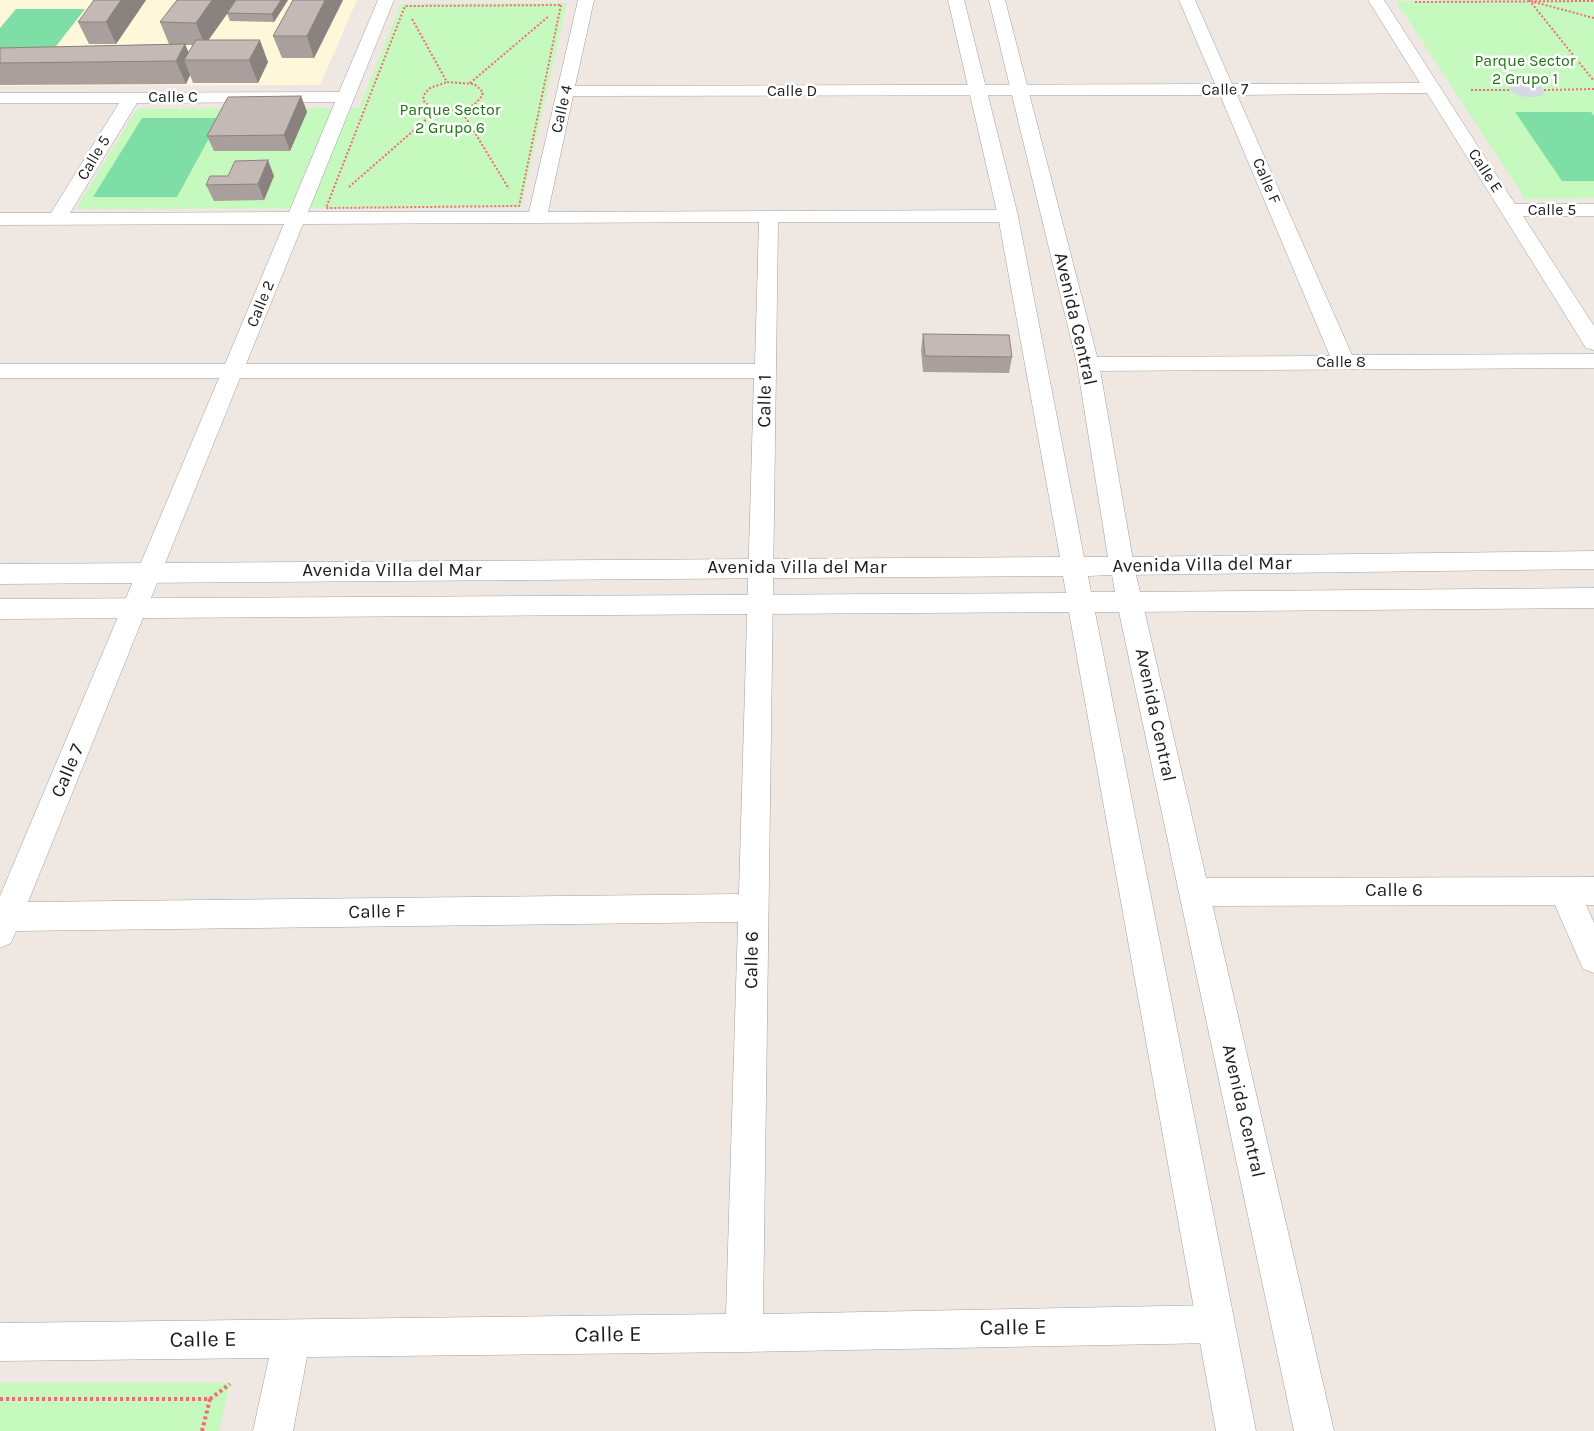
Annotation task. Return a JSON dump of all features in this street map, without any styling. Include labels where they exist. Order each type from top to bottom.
[{"type":"street","name":"Calle 4","points":[[537,218],[586,0]]},
{"type":"street","points":[[956,0],[1008,216],[1082,602],[1236,1431]]},
{"type":"street","name":"Avenida Central","points":[[997,0],[1088,364],[1122,566],[1314,1431]]},
{"type":"street","name":"Calle F","points":[[1187,0],[1344,362]]},
{"type":"street","name":"Calle E","points":[[1376,0],[1594,342]]},
{"type":"street","name":"Calle 2","points":[[135,608],[233,371],[312,215],[346,97],[396,3]]},
{"type":"street","name":"Calle 7","points":[[1019,92],[1432,88]]},
{"type":"street","name":"Calle D","points":[[566,91],[1019,92]]},
{"type":"street","name":"Calle C","points":[[0,98],[346,97]]},
{"type":"street","name":"Calle 5","points":[[57,219],[131,98]]},
{"type":"street","name":"Calle 5","points":[[1510,210],[1594,210]]},
{"type":"street","points":[[0,220],[312,215],[537,218],[1008,216]]},
{"type":"street","name":"Calle 1","points":[[761,586],[769,217]]},
{"type":"street","name":"Calle 8","points":[[1088,364],[1594,361]]},
{"type":"street","points":[[0,371],[766,371]]},
{"type":"street","name":"Avenida Villa del Mar","points":[[0,609],[135,608],[761,586],[1074,566],[1594,560]]},
{"type":"street","name":"Avenida Villa del Mar","points":[[0,574],[150,573],[761,586],[1082,602],[1594,598]]},
{"type":"street","name":"Calle 6","points":[[744,1333],[761,586]]},
{"type":"street","name":"Calle 7","points":[[2,922],[135,608]]},
{"type":"street","points":[[1564,891],[1594,958]]},
{"type":"street","name":"Calle 6","points":[[1194,892],[1594,891]]},
{"type":"street","name":"Calle F","points":[[2,922],[753,908]]},
{"type":"street","name":"Calle E","points":[[0,1342],[744,1333],[1215,1324]]},
{"type":"street","points":[[273,1431],[292,1339]]},
{"type":"path","points":[[312,215],[396,3],[400,0]]},
{"type":"path","points":[[1410,2],[1594,0]]},
{"type":"path","points":[[1529,1],[1594,18]]},
{"type":"path","points":[[1529,1],[1594,81]]},
{"type":"path","points":[[396,3],[561,6]]},
{"type":"path","points":[[396,3],[447,82]]},
{"type":"path","points":[[470,83],[561,6],[567,3]]},
{"type":"path","points":[[519,206],[561,6]]},
{"type":"path","points":[[447,82],[470,83],[480,87],[483,92],[482,96],[474,105],[462,110],[437,110],[425,103],[423,98],[430,88],[447,82]]},
{"type":"path","points":[[1544,90],[1594,90]]},
{"type":"path","points":[[348,188],[437,110]]},
{"type":"path","points":[[462,110],[510,190]]},
{"type":"path","points":[[514,198],[519,206],[537,218]]},
{"type":"path","points":[[312,215],[333,201]]},
{"type":"path","points":[[312,215],[519,206]]},
{"type":"path","points":[[0,1399],[210,1399],[202,1431]]},
{"type":"shaded area","points":[[0,0],[357,0],[320,85],[0,86]]},
{"type":"shaded area","points":[[1522,80],[1539,85],[1543,88],[1544,94],[1537,97],[1526,97],[1515,94],[1508,85],[1512,81]]},
{"type":"green space","name":"Parque Sector 2 Grupo 1","points":[[1594,0],[1594,198],[1525,199],[1396,1]]},
{"type":"green space","name":"Parque Sector 2 Grupo 6","points":[[567,3],[521,207],[76,209],[137,109],[359,108],[401,4]]},
{"type":"green space","points":[[16,9],[85,9],[42,64],[0,64],[0,28]]},
{"type":"green space","points":[[1515,112],[1591,112],[1594,116],[1594,181],[1562,181]]},
{"type":"green space","points":[[142,118],[220,118],[177,197],[93,197]]},
{"type":"green space","points":[[0,1383],[230,1383],[219,1431],[0,1431]]},
{"type":"building","points":[[94,0],[121,0],[106,22],[78,22]]},
{"type":"building","points":[[177,0],[212,0],[196,23],[160,22]]},
{"type":"building","points":[[236,0],[281,0],[272,14],[227,13]]},
{"type":"building","points":[[293,0],[325,0],[307,36],[273,36]]},
{"type":"building","points":[[196,40],[260,40],[249,60],[184,60]]},
{"type":"building","points":[[185,44],[176,61],[0,63],[0,48]]},
{"type":"building","points":[[301,96],[284,135],[207,136],[228,97]]},
{"type":"building","points":[[268,160],[258,184],[206,185],[210,176],[228,176],[235,161]]},
{"type":"building","points":[[923,334],[1009,335],[1012,357],[925,356]]}]
